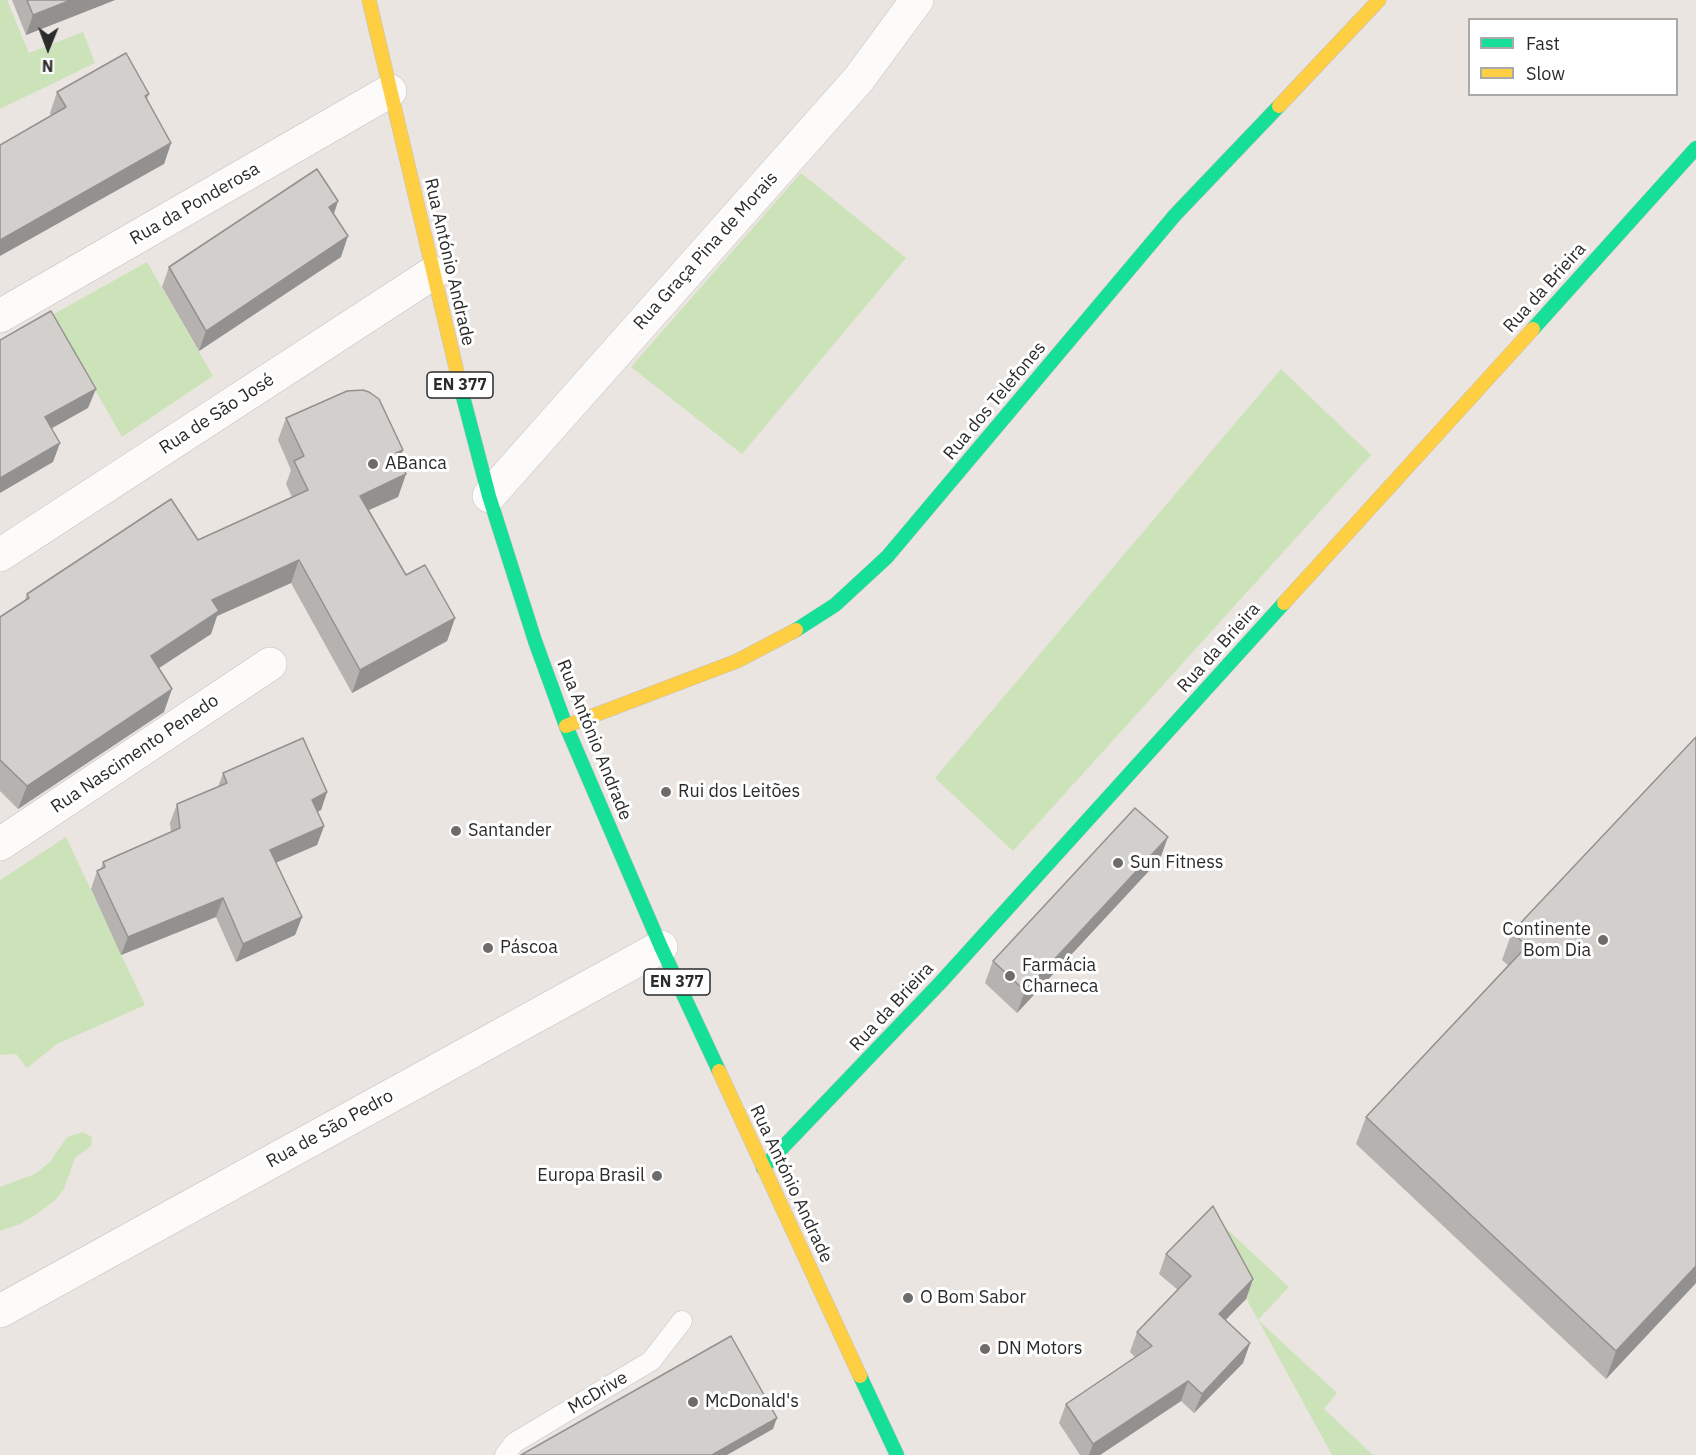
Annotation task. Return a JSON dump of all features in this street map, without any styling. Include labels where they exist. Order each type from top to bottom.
[{"type":"street","name":"Rua António Andrade","points":[[369,0],[462,394],[489,496],[535,641],[566,726],[661,947],[897,1455]]},
{"type":"street","name":"Rua Graça Pina de Morais","points":[[489,496],[858,80],[917,0]]},
{"type":"street","name":"Rua dos Telefones","points":[[566,726],[737,661],[785,637],[836,605],[886,558],[1174,215],[1379,0]]},
{"type":"street","name":"Rua da Ponderosa","points":[[0,316],[390,91]]},
{"type":"street","name":"Rua da Brieira","points":[[764,1168],[957,964],[1696,148]]},
{"type":"street","name":"Rua de São José","points":[[0,555],[433,273]]},
{"type":"street","name":"Rua Nascimento Penedo","points":[[0,844],[270,664]]},
{"type":"street","name":"Rua de São Pedro","points":[[0,1311],[661,947]]},
{"type":"lane","name":"McDrive","points":[[505,1455],[514,1443],[651,1361],[682,1321]]},
{"type":"green space","points":[[0,0],[7,0],[29,53],[83,32],[95,63],[0,109]]},
{"type":"green space","points":[[801,173],[906,258],[742,454],[631,367]]},
{"type":"green space","points":[[147,262],[213,376],[122,437],[52,315]]},
{"type":"green space","points":[[1281,369],[1371,455],[1013,851],[935,778]]},
{"type":"green space","points":[[66,837],[145,1005],[57,1044],[27,1068],[16,1054],[0,1055],[0,880]]},
{"type":"green space","points":[[83,1132],[92,1137],[91,1146],[75,1158],[64,1189],[55,1200],[20,1224],[0,1231],[0,1187],[35,1174],[50,1162],[67,1137]]},
{"type":"green space","points":[[1214,1217],[1289,1287],[1258,1320],[1206,1225]]},
{"type":"green space","points":[[1258,1320],[1337,1393],[1324,1409],[1373,1455],[1332,1455]]},
{"type":"building","points":[[27,0],[71,0],[33,15]]},
{"type":"building","points":[[126,53],[149,94],[145,96],[171,143],[0,240],[0,145],[66,107],[57,92]]},
{"type":"building","points":[[317,169],[338,201],[329,207],[348,236],[206,331],[169,267]]},
{"type":"building","points":[[51,311],[96,389],[45,417],[60,443],[0,478],[0,340]]},
{"type":"building","points":[[363,390],[379,399],[403,450],[396,453],[406,474],[360,496],[406,575],[425,565],[455,618],[360,670],[299,560],[212,600],[219,611],[151,656],[172,689],[27,786],[0,760],[0,617],[29,598],[27,594],[171,499],[198,540],[308,490],[294,461],[304,456],[286,418],[347,391]]},
{"type":"building","points":[[1696,737],[1696,1266],[1616,1351],[1366,1117],[1527,946],[1512,932]]},
{"type":"building","points":[[303,738],[327,792],[312,800],[324,826],[270,850],[302,917],[243,944],[223,898],[128,937],[97,871],[105,867],[103,862],[180,828],[177,804],[227,783],[223,773]]},
{"type":"building","points":[[1135,808],[1168,837],[1025,991],[993,961]]},
{"type":"building","points":[[1213,1206],[1253,1279],[1219,1314],[1250,1343],[1202,1394],[1188,1381],[1093,1444],[1066,1404],[1152,1346],[1137,1332],[1191,1276],[1166,1254]]},
{"type":"building","name":"McDonald's","points":[[731,1336],[777,1418],[712,1455],[521,1455]]},
{"type":"traffic: fast","points":[[796,630],[835,605],[887,557],[1175,215],[1279,106]]},
{"type":"traffic: fast","points":[[1533,329],[1696,148]]},
{"type":"traffic: fast","points":[[461,389],[489,496],[535,641],[566,726],[661,947],[719,1071]]},
{"type":"traffic: fast","points":[[763,1168],[941,982],[1284,603]]},
{"type":"traffic: fast","points":[[860,1376],[897,1455]]},
{"type":"traffic: slow","points":[[369,0],[461,389]]},
{"type":"traffic: slow","points":[[1279,106],[1379,0]]},
{"type":"traffic: slow","points":[[1284,603],[1533,329]]},
{"type":"traffic: slow","points":[[566,726],[737,661],[796,630]]},
{"type":"traffic: slow","points":[[719,1071],[860,1376]]},
{"type":"place","name":"ABanca","points":[[373,464]]},
{"type":"place","name":"Rui dos Leitões","points":[[666,792]]},
{"type":"place","name":"Santander","points":[[456,831]]},
{"type":"place","name":"Sun Fitness","points":[[1118,863]]},
{"type":"place","name":"Continente Bom Dia","points":[[1603,940]]},
{"type":"place","name":"Páscoa","points":[[488,948]]},
{"type":"place","name":"Farmácia Charneca","points":[[1010,976]]},
{"type":"place","name":"Europa Brasil","points":[[657,1176]]},
{"type":"place","name":"O Bom Sabor","points":[[908,1298]]},
{"type":"place","name":"DN Motors","points":[[985,1349]]},
{"type":"place","name":"McDonald's","points":[[693,1402]]}]
